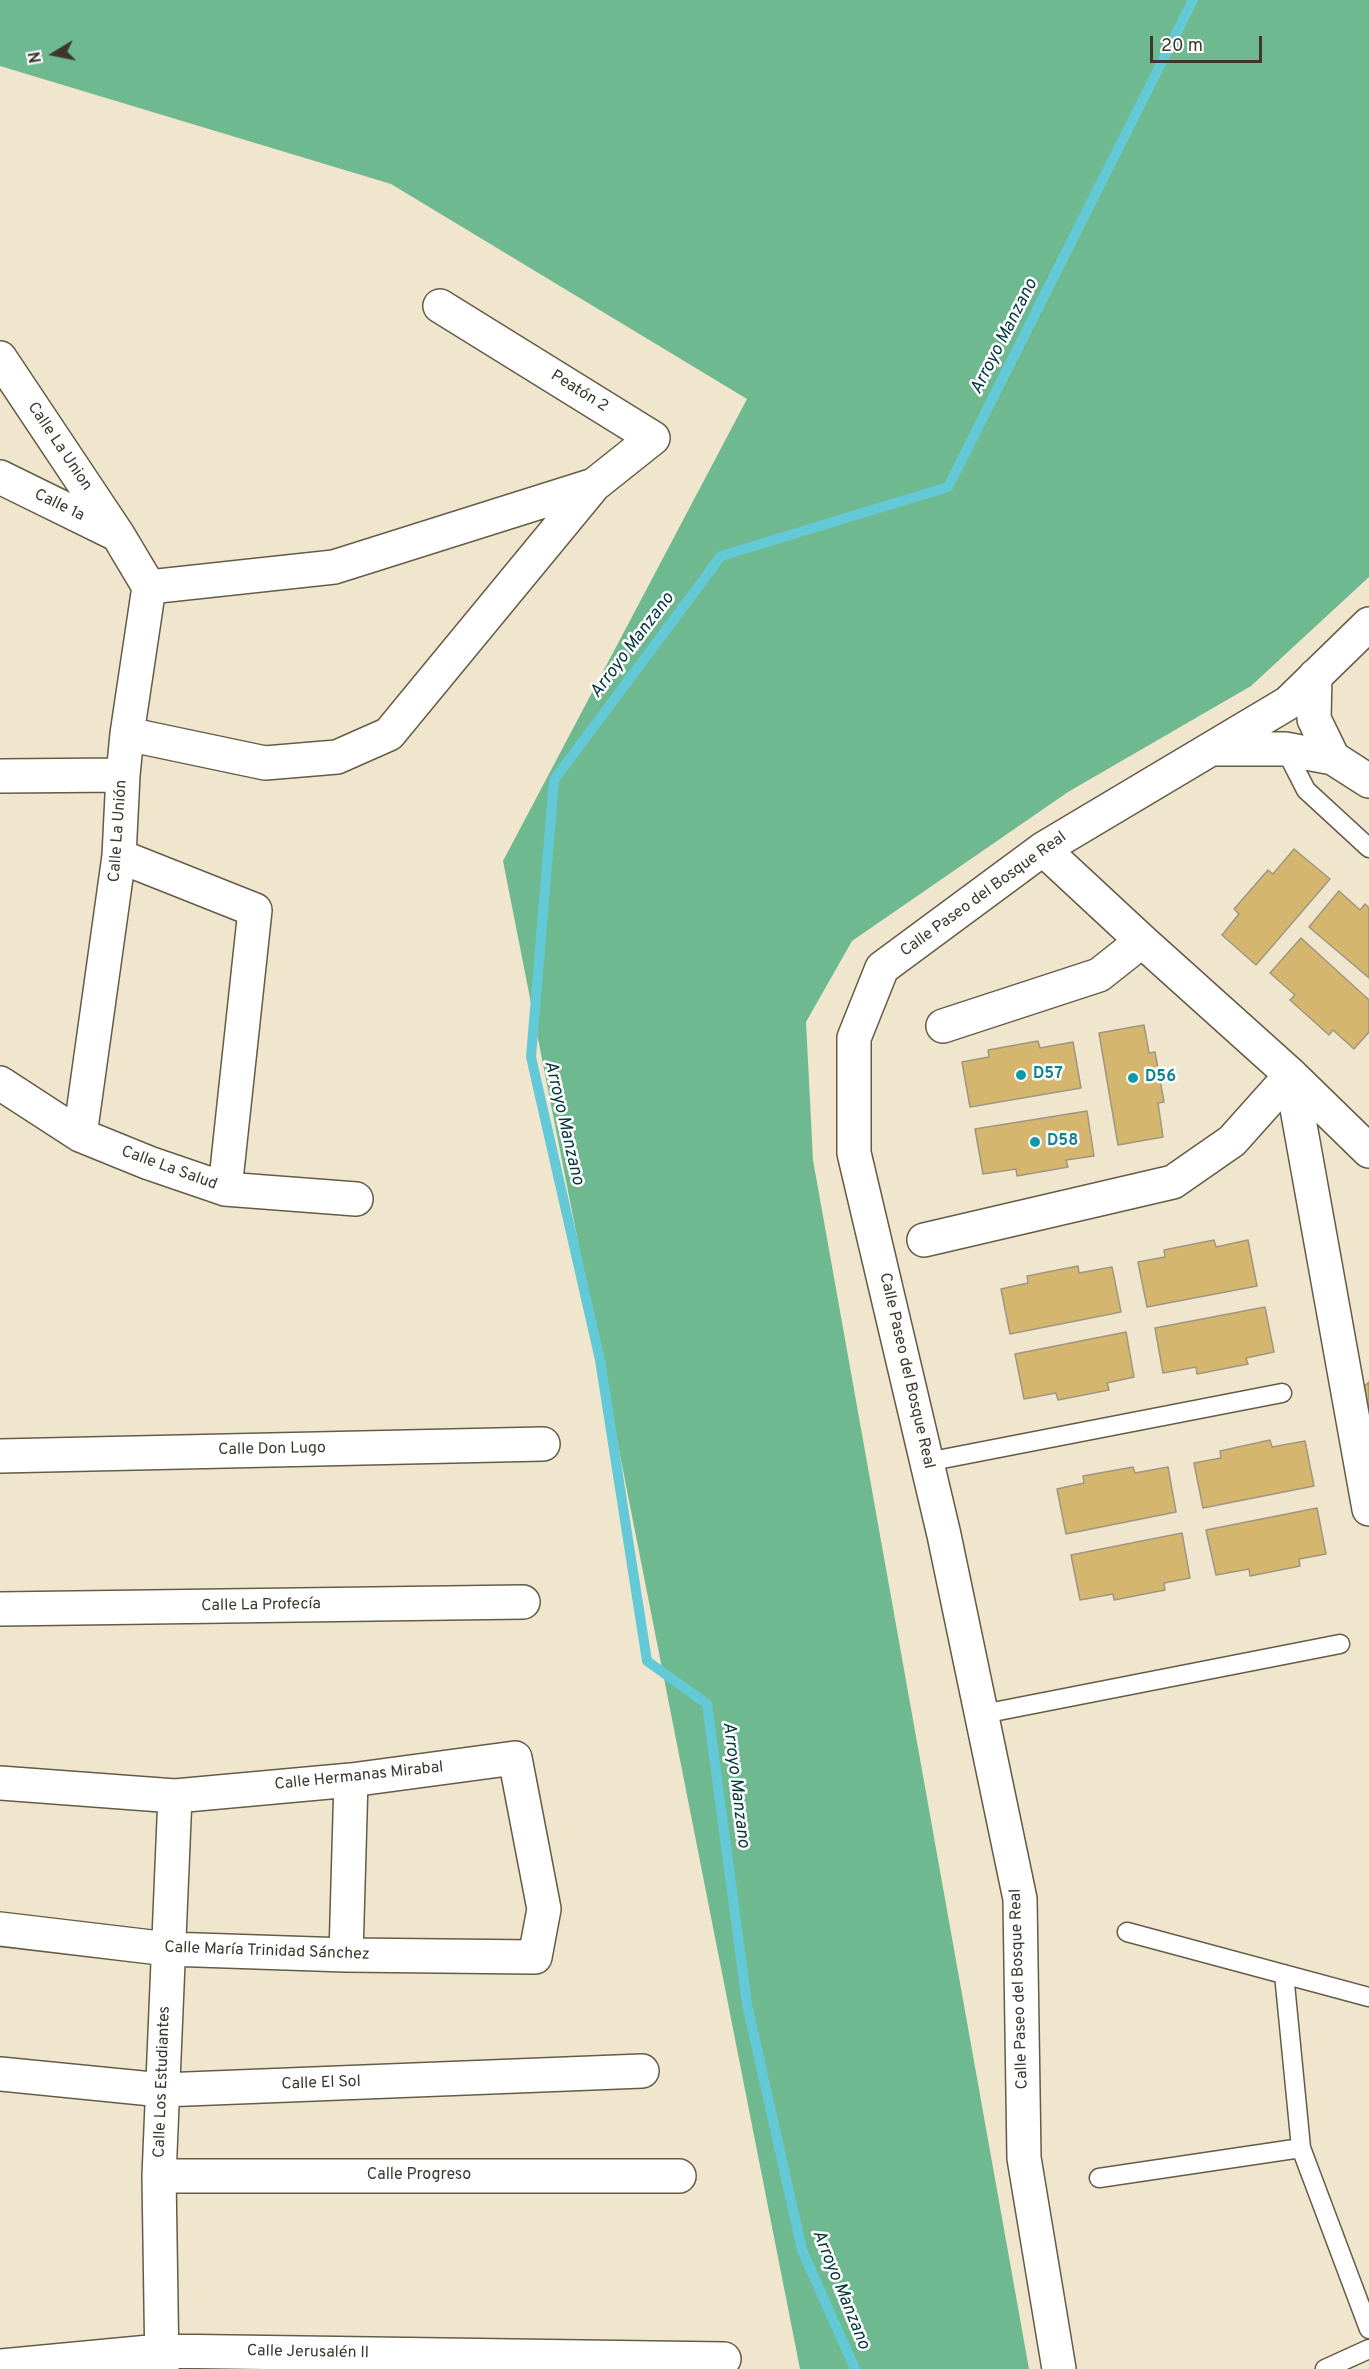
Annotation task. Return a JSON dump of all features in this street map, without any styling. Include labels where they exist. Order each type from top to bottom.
[{"type":"street","name":"Peatón 2","points":[[440,306],[653,438],[594,485]]},
{"type":"street","name":"Calle La Union","points":[[0,358],[118,535]]},
{"type":"street","name":"Calle 1a","points":[[0,477],[118,535]]},
{"type":"street","points":[[118,535],[149,586],[334,567],[594,485]]},
{"type":"street","points":[[127,734],[265,763],[337,757],[389,734],[594,485]]},
{"type":"street","name":"Calle La Unión","points":[[80,1135],[119,856],[127,734],[149,586]]},
{"type":"street","name":"Calle Paseo del Bosque Real","points":[[1059,2369],[1024,2158],[1020,1899],[983,1714],[927,1462],[854,1153],[854,1038],[882,968],[1043,849],[1287,703],[1369,624]]},
{"type":"street","points":[[1315,676],[1314,719],[1333,758]]},
{"type":"street","points":[[1211,749],[1285,749],[1333,758],[1369,781]]},
{"type":"street","points":[[0,776],[123,775]]},
{"type":"street","points":[[1043,849],[1291,1074],[1369,1151]]},
{"type":"street","points":[[119,856],[255,910],[225,1189]]},
{"type":"street","points":[[943,1026],[1099,975],[1142,941]]},
{"type":"street","points":[[924,1240],[1173,1182],[1232,1141],[1291,1074]]},
{"type":"street","points":[[1291,1074],[1369,1509]]},
{"type":"street","name":"Calle La Salud","points":[[0,1083],[80,1135],[149,1163],[225,1189],[356,1198]]},
{"type":"street","name":"Calle Don Lugo","points":[[0,1456],[543,1444]]},
{"type":"street","name":"Calle La Profecía","points":[[0,1609],[523,1602]]},
{"type":"street","name":"Calle Hermanas Mirabal","points":[[0,1783],[175,1796],[351,1780],[515,1758],[544,1909],[535,1957]]},
{"type":"street","points":[[346,1955],[351,1780]]},
{"type":"street","name":"Calle Los Estudiantes","points":[[161,2360],[159,2176],[175,1796]]},
{"type":"street","name":"Calle María Trinidad Sánchez","points":[[0,1929],[168,1949],[346,1955],[535,1957]]},
{"type":"street","name":"Calle El Sol","points":[[0,2074],[162,2090],[642,2071]]},
{"type":"street","name":"Calle Progreso","points":[[159,2176],[680,2176]]},
{"type":"street","name":"Calle Jerusalén II","points":[[0,2366],[161,2360],[724,2359]]},
{"type":"lane","points":[[1285,749],[1306,790],[1369,848]]},
{"type":"lane","points":[[927,1462],[1282,1393]]},
{"type":"lane","points":[[983,1714],[1340,1644]]},
{"type":"lane","points":[[1127,1932],[1369,1997]]},
{"type":"lane","points":[[1284,1974],[1301,2148],[1369,2329]]},
{"type":"lane","points":[[1099,2178],[1301,2148]]},
{"type":"lane","points":[[1325,2369],[1369,2349]]},
{"type":"green space","points":[[0,0],[1369,0],[1369,577],[1251,686],[1068,792],[852,941],[806,1022],[813,1160],[1029,2369],[800,2369],[503,861],[747,399],[391,184],[0,66]]},
{"type":"building","points":[[1294,849],[1330,879],[1256,965],[1222,935],[1239,914],[1234,909],[1268,870],[1273,874]]},
{"type":"building","points":[[1339,891],[1360,910],[1365,904],[1369,908],[1369,978],[1309,927]]},
{"type":"building","points":[[1301,938],[1369,1000],[1369,1032],[1354,1049],[1333,1030],[1329,1035],[1290,1000],[1295,995],[1270,973]]},
{"type":"building","name":"D56","points":[[1144,1025],[1149,1053],[1155,1052],[1164,1102],[1158,1103],[1163,1137],[1118,1145],[1099,1033]]},
{"type":"building","name":"D57","points":[[1038,1041],[1040,1048],[1073,1042],[1081,1088],[970,1107],[962,1062],[989,1057],[988,1050]]},
{"type":"building","name":"D58","points":[[1087,1111],[1094,1156],[1066,1160],[1068,1167],[1017,1176],[1016,1169],[983,1174],[975,1129]]},
{"type":"building","points":[[1214,1240],[1216,1247],[1248,1240],[1257,1286],[1147,1307],[1138,1262],[1165,1257],[1164,1250]]},
{"type":"building","points":[[1078,1266],[1079,1273],[1112,1267],[1121,1312],[1010,1334],[1001,1289],[1028,1283],[1027,1276]]},
{"type":"building","points":[[1265,1307],[1274,1352],[1246,1358],[1248,1364],[1197,1374],[1196,1367],[1163,1373],[1155,1328]]},
{"type":"building","points":[[1126,1332],[1134,1377],[1107,1383],[1109,1390],[1058,1400],[1056,1393],[1024,1399],[1015,1354]]},
{"type":"building","points":[[1369,1382],[1369,1419],[1351,1398]]},
{"type":"building","points":[[1270,1440],[1272,1447],[1305,1441],[1314,1486],[1203,1508],[1194,1463],[1221,1458],[1220,1451]]},
{"type":"building","points":[[1133,1467],[1135,1473],[1168,1467],[1176,1512],[1066,1534],[1057,1489],[1084,1483],[1083,1476]]},
{"type":"building","points":[[1317,1508],[1326,1554],[1299,1559],[1300,1566],[1250,1576],[1249,1569],[1216,1575],[1206,1530]]},
{"type":"building","points":[[1182,1533],[1190,1578],[1164,1583],[1165,1590],[1114,1600],[1113,1594],[1080,1600],[1071,1555]]},
{"type":"waterway","name":"Arroyo Manzano","points":[[855,2369],[802,2250],[747,2004],[707,1704],[647,1661],[600,1360],[531,1057],[554,780],[721,556],[948,487],[1193,0]]},
{"type":"place","name":"D57","points":[[1021,1075]]},
{"type":"place","name":"D56","points":[[1133,1078]]},
{"type":"place","name":"D58","points":[[1035,1142]]}]
